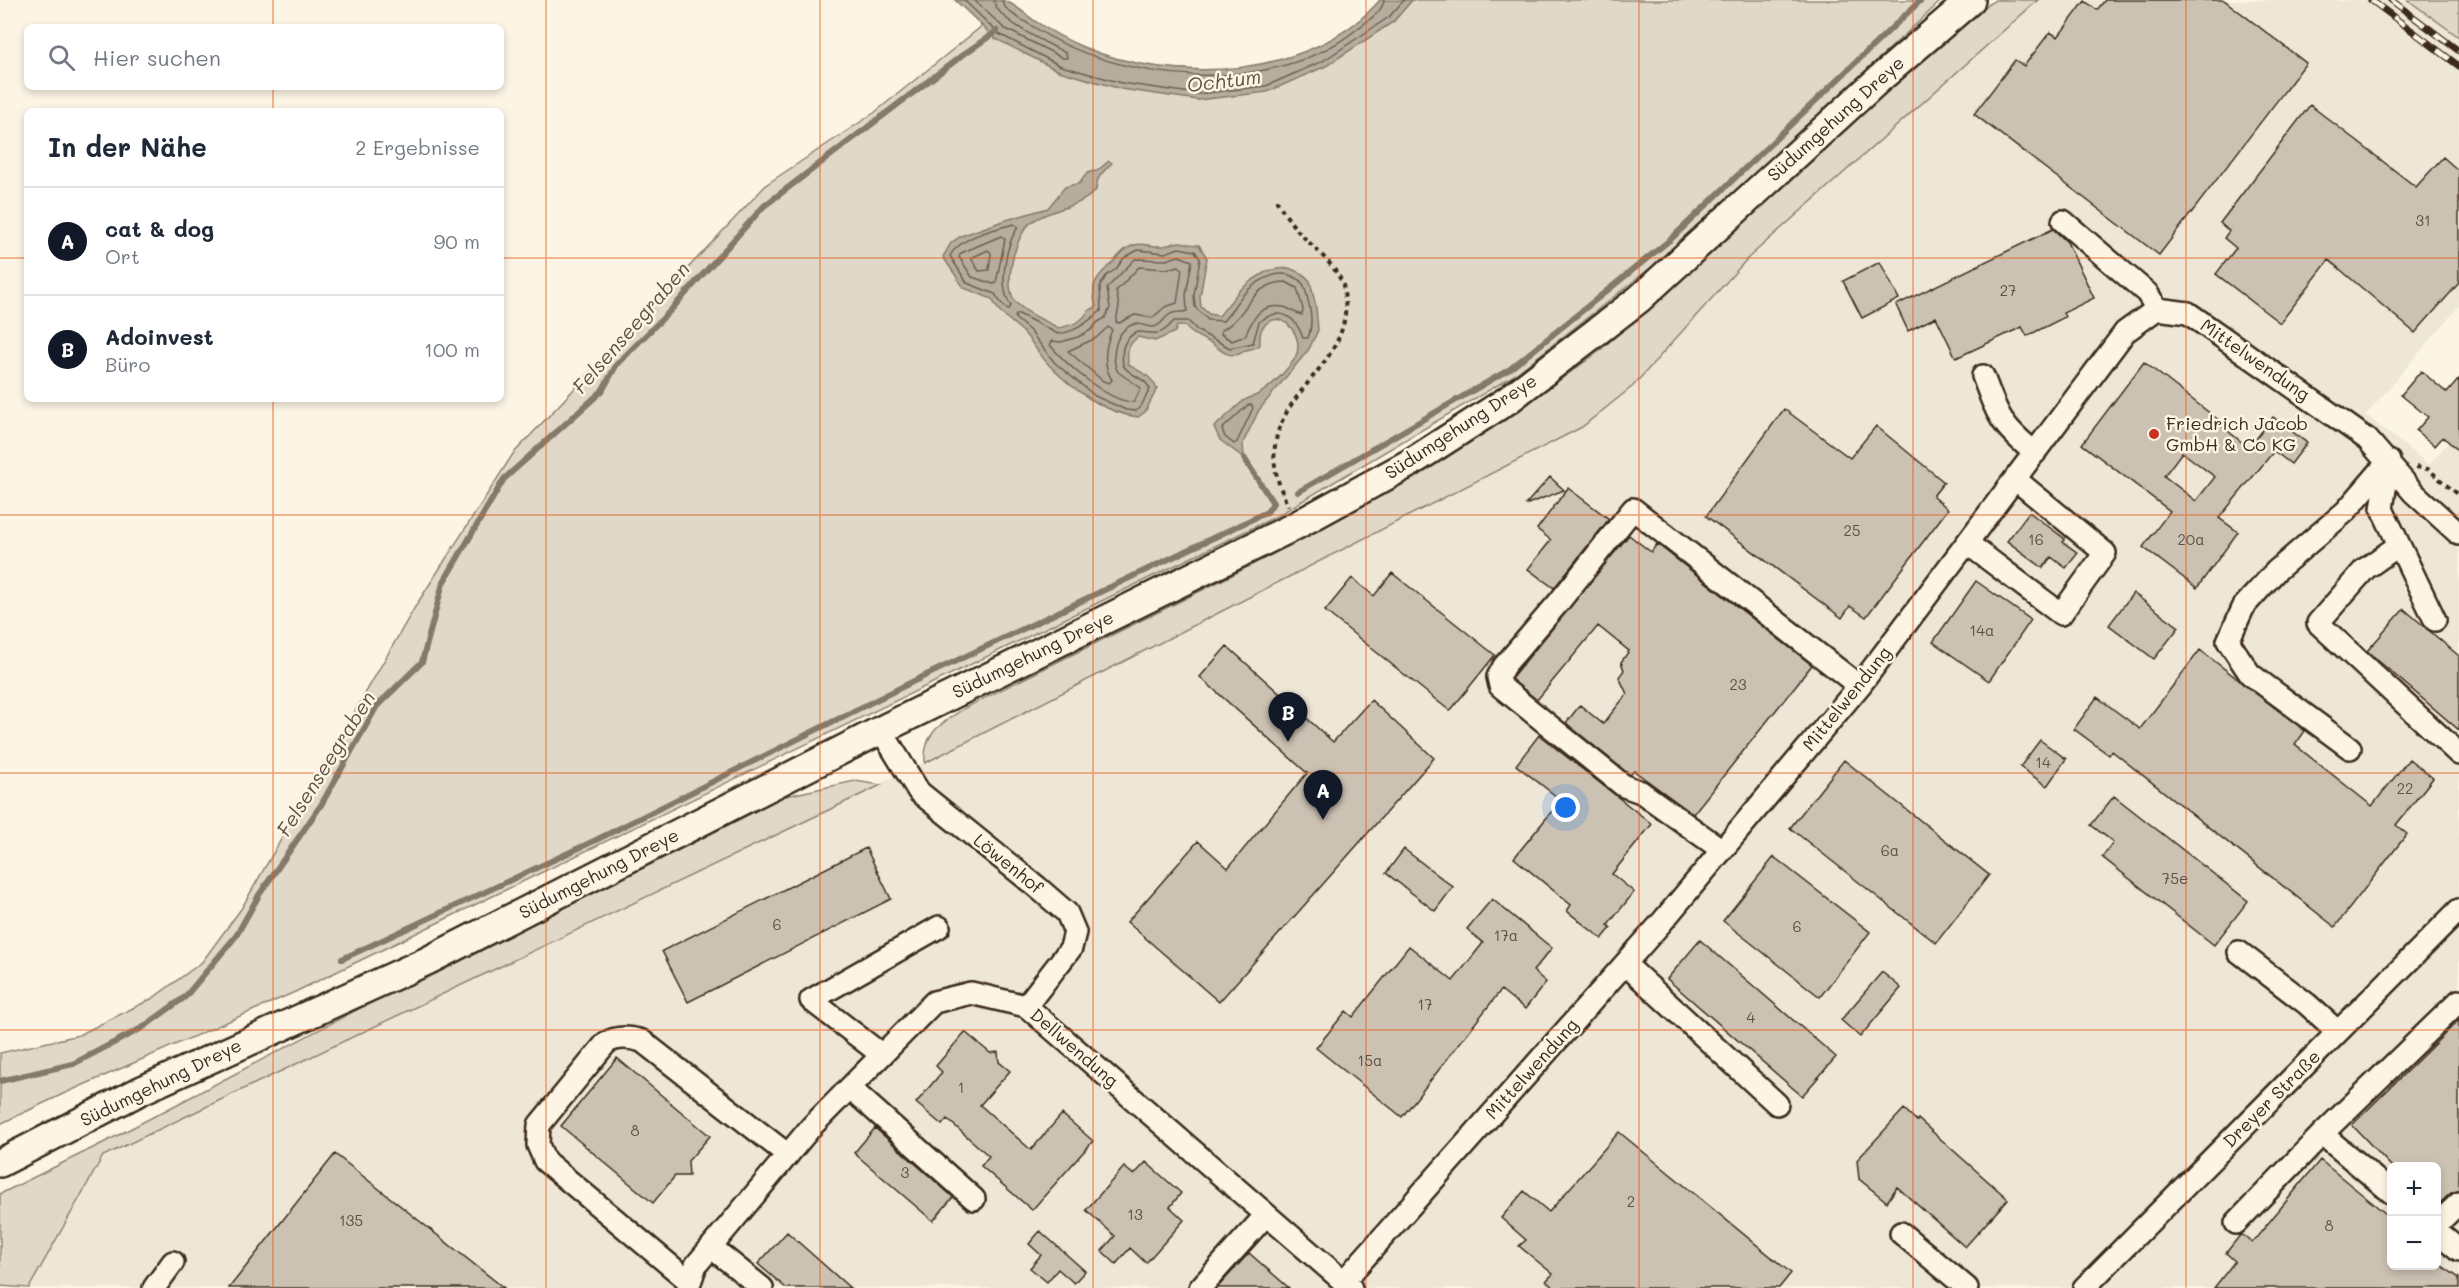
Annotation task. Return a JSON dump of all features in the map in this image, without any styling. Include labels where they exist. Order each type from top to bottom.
[{"type":"main road","name":"Südumgehung Dreye","points":[[1,1163],[142,1090],[427,961],[881,730],[1298,525],[1420,457],[1508,400],[1639,299],[1878,80],[1971,0]]},
{"type":"street","points":[[2062,220],[2147,293],[2157,309]]},
{"type":"street","name":"Mittelwendung","points":[[1347,1285],[1625,964],[1859,686],[2126,332],[2157,309],[2188,313],[2367,439],[2389,461],[2414,493],[2459,534]]},
{"type":"street","points":[[1983,376],[1998,416],[2010,433],[2035,453]]},
{"type":"street","points":[[2389,461],[2382,509],[2435,620]]},
{"type":"street","points":[[2350,748],[2250,674],[2228,641],[2244,606],[2276,571],[2346,511],[2389,461]]},
{"type":"street","points":[[1967,543],[2061,614],[2105,553],[2015,479]]},
{"type":"street","points":[[1722,850],[1641,792],[1624,786],[1500,686],[1498,677],[1504,666],[1559,602],[1633,509],[1859,686]]},
{"type":"street","points":[[2399,545],[2365,569],[2318,623],[2459,754]]},
{"type":"street","name":"Löwenhof","points":[[881,730],[919,792],[1066,913],[1075,932],[1071,948],[1026,1006]]},
{"type":"street","name":"Dreyer Straße","points":[[2084,1288],[2459,910]]},
{"type":"street","points":[[882,1055],[811,1000],[939,927]]},
{"type":"street","points":[[2239,952],[2307,1004],[2338,1032]]},
{"type":"street","points":[[1625,964],[1777,1104]]},
{"type":"street","name":"Dellwendung","points":[[689,1285],[696,1265],[811,1127],[934,1002],[971,993],[1026,1006],[1347,1285]]},
{"type":"street","points":[[2235,1223],[2322,1134],[2459,1001]]},
{"type":"street","points":[[689,1285],[545,1161],[538,1145],[539,1125],[606,1043],[617,1038],[630,1038],[642,1041],[788,1155]]},
{"type":"street","points":[[850,1088],[974,1198]]},
{"type":"street","points":[[2322,1134],[2387,1190]]},
{"type":"street","points":[[2441,1221],[2459,1203]]},
{"type":"street","points":[[1200,1288],[1266,1215]]},
{"type":"street","points":[[1901,1233],[1967,1288]]},
{"type":"street","points":[[2441,1235],[2459,1250]]},
{"type":"street","points":[[711,1247],[762,1288]]},
{"type":"street","points":[[154,1288],[173,1262]]},
{"type":"path","points":[[1276,200],[1297,230],[1323,254],[1343,283],[1346,309],[1340,336],[1323,366],[1282,421],[1276,440],[1274,467],[1280,487],[1298,525]]},
{"type":"shaded area","points":[[1412,0],[1942,0],[1672,251],[1513,376],[1277,516],[295,992],[0,1124],[0,1053],[79,1035],[153,998],[202,962],[241,909],[415,607],[513,454],[767,184],[874,113],[982,26],[996,39],[1198,100],[1393,22]]},
{"type":"shaded area","points":[[1995,0],[2038,0],[1748,258],[1633,386],[1582,427],[925,763],[925,752],[930,736],[941,724],[965,708],[1249,566],[1361,507],[1463,447],[1553,385],[1597,353],[1968,19]]},
{"type":"shaded area","points":[[2038,0],[2408,0],[2459,37],[2459,306],[2366,415],[2429,465],[2459,430],[2459,1288],[29,1288],[103,1156],[989,731],[1633,386],[1748,258]]},
{"type":"shaded area","points":[[2408,0],[2459,0],[2459,37]]},
{"type":"shaded area","points":[[855,781],[881,785],[103,1156],[29,1288],[0,1286],[0,1194],[107,1141],[606,879],[758,802]]},
{"type":"water","name":"Ochtum","points":[[955,0],[1009,2],[1035,21],[1083,47],[1119,59],[1159,67],[1199,70],[1240,67],[1280,60],[1317,46],[1351,26],[1380,0],[1412,0],[1393,22],[1326,66],[1267,92],[1198,100],[1121,89],[1059,71],[996,39]]},
{"type":"water","points":[[1109,161],[1112,163],[1101,175],[1096,190],[1090,196],[1033,221],[1021,235],[1011,268],[1013,298],[1026,311],[1059,328],[1076,323],[1088,311],[1096,307],[1094,289],[1100,276],[1124,251],[1138,244],[1162,246],[1180,242],[1199,245],[1207,258],[1200,296],[1201,307],[1209,314],[1219,316],[1239,291],[1267,271],[1289,268],[1303,274],[1310,281],[1318,330],[1309,349],[1259,410],[1243,443],[1244,458],[1220,440],[1214,427],[1242,402],[1259,394],[1284,373],[1298,350],[1295,333],[1290,326],[1277,320],[1270,321],[1261,331],[1260,345],[1234,355],[1222,351],[1193,334],[1185,326],[1177,326],[1175,332],[1155,341],[1138,337],[1128,349],[1128,364],[1148,377],[1157,389],[1145,412],[1138,417],[1126,415],[1090,399],[1069,384],[1046,362],[1024,333],[1002,313],[992,299],[964,288],[943,257],[951,243],[961,236],[1048,208],[1065,187],[1080,183],[1087,174],[1097,171]]},
{"type":"building","points":[[2105,0],[2224,0],[2306,63],[2159,255],[1974,114],[2015,60],[2024,66],[2050,32],[2058,37],[2085,1],[2097,10]]},
{"type":"building","points":[[2310,105],[2416,187],[2443,157],[2459,171],[2459,283],[2415,333],[2329,260],[2280,323],[2216,274],[2236,248],[2224,238],[2229,231],[2220,223]]},
{"type":"building","points":[[2053,229],[2067,242],[2094,298],[2063,313],[2065,317],[2027,336],[2022,327],[1956,358],[1936,317],[1908,331],[1896,305]]},
{"type":"building","points":[[1880,262],[1899,299],[1862,318],[1843,281]]},
{"type":"building","points":[[2144,362],[2225,425],[2223,427],[2249,448],[2273,417],[2307,443],[2291,464],[2274,451],[2219,518],[2238,532],[2197,588],[2143,547],[2170,511],[2082,444]],"holes":[[[2182,452],[2215,477],[2196,501],[2164,476]]]},
{"type":"building","points":[[2421,371],[2447,393],[2459,379],[2459,451],[2443,437],[2435,446],[2416,431],[2428,417],[2401,395]]},
{"type":"building","points":[[1784,409],[1850,458],[1876,426],[1944,482],[1933,496],[1948,509],[1866,617],[1850,606],[1842,618],[1706,516]]},
{"type":"building","points":[[1550,477],[1564,490],[1525,505]]},
{"type":"building","points":[[1568,488],[1609,519],[1554,588],[1528,569],[1551,540],[1537,529]]},
{"type":"building","points":[[2029,512],[2065,539],[2063,542],[2078,553],[2066,568],[2051,557],[2043,568],[2007,541]]},
{"type":"building","points":[[1629,535],[1651,552],[1657,544],[1812,665],[1693,814],[1634,771],[1630,775],[1566,723],[1580,705],[1603,724],[1627,694],[1619,677],[1624,670],[1621,662],[1629,651],[1598,626],[1537,700],[1511,679]]},
{"type":"building","points":[[1392,573],[1495,655],[1450,711],[1325,611],[1352,578],[1374,596]]},
{"type":"building","points":[[1976,581],[2031,620],[1989,681],[1933,642]]},
{"type":"building","points":[[2133,593],[2179,627],[2154,659],[2109,625]]},
{"type":"building","points":[[2404,609],[2459,656],[2459,730],[2367,651]]},
{"type":"building","points":[[1227,646],[1333,742],[1371,700],[1434,758],[1219,1002],[1127,922],[1198,841],[1228,868],[1307,773],[1200,677]]},
{"type":"building","points":[[2200,650],[2305,731],[2295,745],[2372,806],[2409,759],[2433,778],[2396,825],[2407,834],[2335,927],[2112,751],[2109,755],[2074,729],[2097,697],[2140,729]]},
{"type":"building","points":[[1539,735],[1652,824],[1612,874],[1634,892],[1608,925],[1611,928],[1602,939],[1567,911],[1571,905],[1514,858],[1561,800],[1516,765]]},
{"type":"building","points":[[2040,740],[2066,759],[2047,786],[2020,767]]},
{"type":"building","points":[[1844,760],[1989,875],[1936,943],[1790,828]]},
{"type":"building","points":[[2114,796],[2248,901],[2214,945],[2102,857],[2113,842],[2091,825]]},
{"type":"building","points":[[866,848],[891,899],[688,1002],[662,951]]},
{"type":"building","points":[[1404,849],[1453,887],[1435,911],[1386,873]]},
{"type":"building","points":[[1774,857],[1870,932],[1820,997],[1723,921]]},
{"type":"building","points":[[1492,899],[1552,948],[1533,971],[1546,982],[1525,1009],[1501,990],[1402,1117],[1316,1048],[1346,1011],[1353,1017],[1409,946],[1453,981],[1483,943],[1467,929]]},
{"type":"building","points":[[1700,940],[1836,1057],[1802,1096],[1667,979]]},
{"type":"building","points":[[1882,972],[1901,988],[1860,1037],[1841,1020]]},
{"type":"building","points":[[2459,1020],[2459,1191],[2451,1193],[2441,1202],[2441,1162],[2387,1162],[2352,1125]]},
{"type":"building","points":[[965,1032],[990,1053],[998,1052],[999,1062],[1010,1071],[980,1105],[1031,1150],[1062,1114],[1093,1141],[1032,1210],[981,1166],[989,1156],[947,1119],[942,1125],[916,1103],[942,1072],[936,1066]]},
{"type":"building","points":[[617,1058],[710,1136],[688,1161],[689,1176],[675,1176],[653,1203],[561,1126]]},
{"type":"building","points":[[1904,1109],[2008,1199],[1965,1247],[1897,1187],[1887,1202],[1859,1179],[1857,1160]]},
{"type":"building","points":[[875,1128],[953,1197],[933,1221],[854,1153]]},
{"type":"building","points":[[1619,1132],[1791,1273],[1779,1288],[1554,1288],[1546,1281],[1553,1274],[1519,1246],[1526,1240],[1501,1218],[1524,1191],[1549,1212]]},
{"type":"building","points":[[335,1154],[504,1288],[229,1288]]},
{"type":"building","points":[[2320,1160],[2387,1215],[2387,1270],[2441,1270],[2442,1266],[2459,1278],[2459,1288],[2214,1288],[2235,1261],[2226,1253],[2241,1234],[2252,1243]]},
{"type":"building","points":[[1146,1162],[1181,1193],[1170,1207],[1184,1220],[1146,1263],[1130,1248],[1116,1264],[1102,1251],[1115,1236],[1086,1210],[1124,1167],[1134,1175]]},
{"type":"building","points":[[1040,1231],[1085,1271],[1074,1283],[1058,1269],[1047,1282],[1030,1268],[1041,1255],[1029,1244]]},
{"type":"building","points":[[787,1232],[850,1288],[786,1288],[758,1264]]},
{"type":"building","points":[[1249,1253],[1289,1288],[1217,1288]]},
{"type":"waterway","points":[[1298,492],[1510,369],[1671,239],[1921,0]]},
{"type":"waterway","name":"Felsenseegraben","points":[[0,1081],[73,1064],[142,1028],[185,997],[236,936],[259,895],[321,805],[377,706],[422,662],[443,583],[504,479],[602,391],[617,364],[670,311],[764,206],[997,31]]},
{"type":"waterway","points":[[342,959],[596,840],[912,682],[1267,512],[1273,503],[1244,458]]},
{"type":"railway","points":[[2371,0],[2459,66]]},
{"type":"railway","points":[[2391,0],[2459,51]]},
{"type":"place","name":"Friedrich Jacob GmbH & Co KG","points":[[2154,434]]},
{"type":"place","name":"Adoinvest","points":[[1288,742]]},
{"type":"place","name":"cat & dog","points":[[1323,820]]}]
